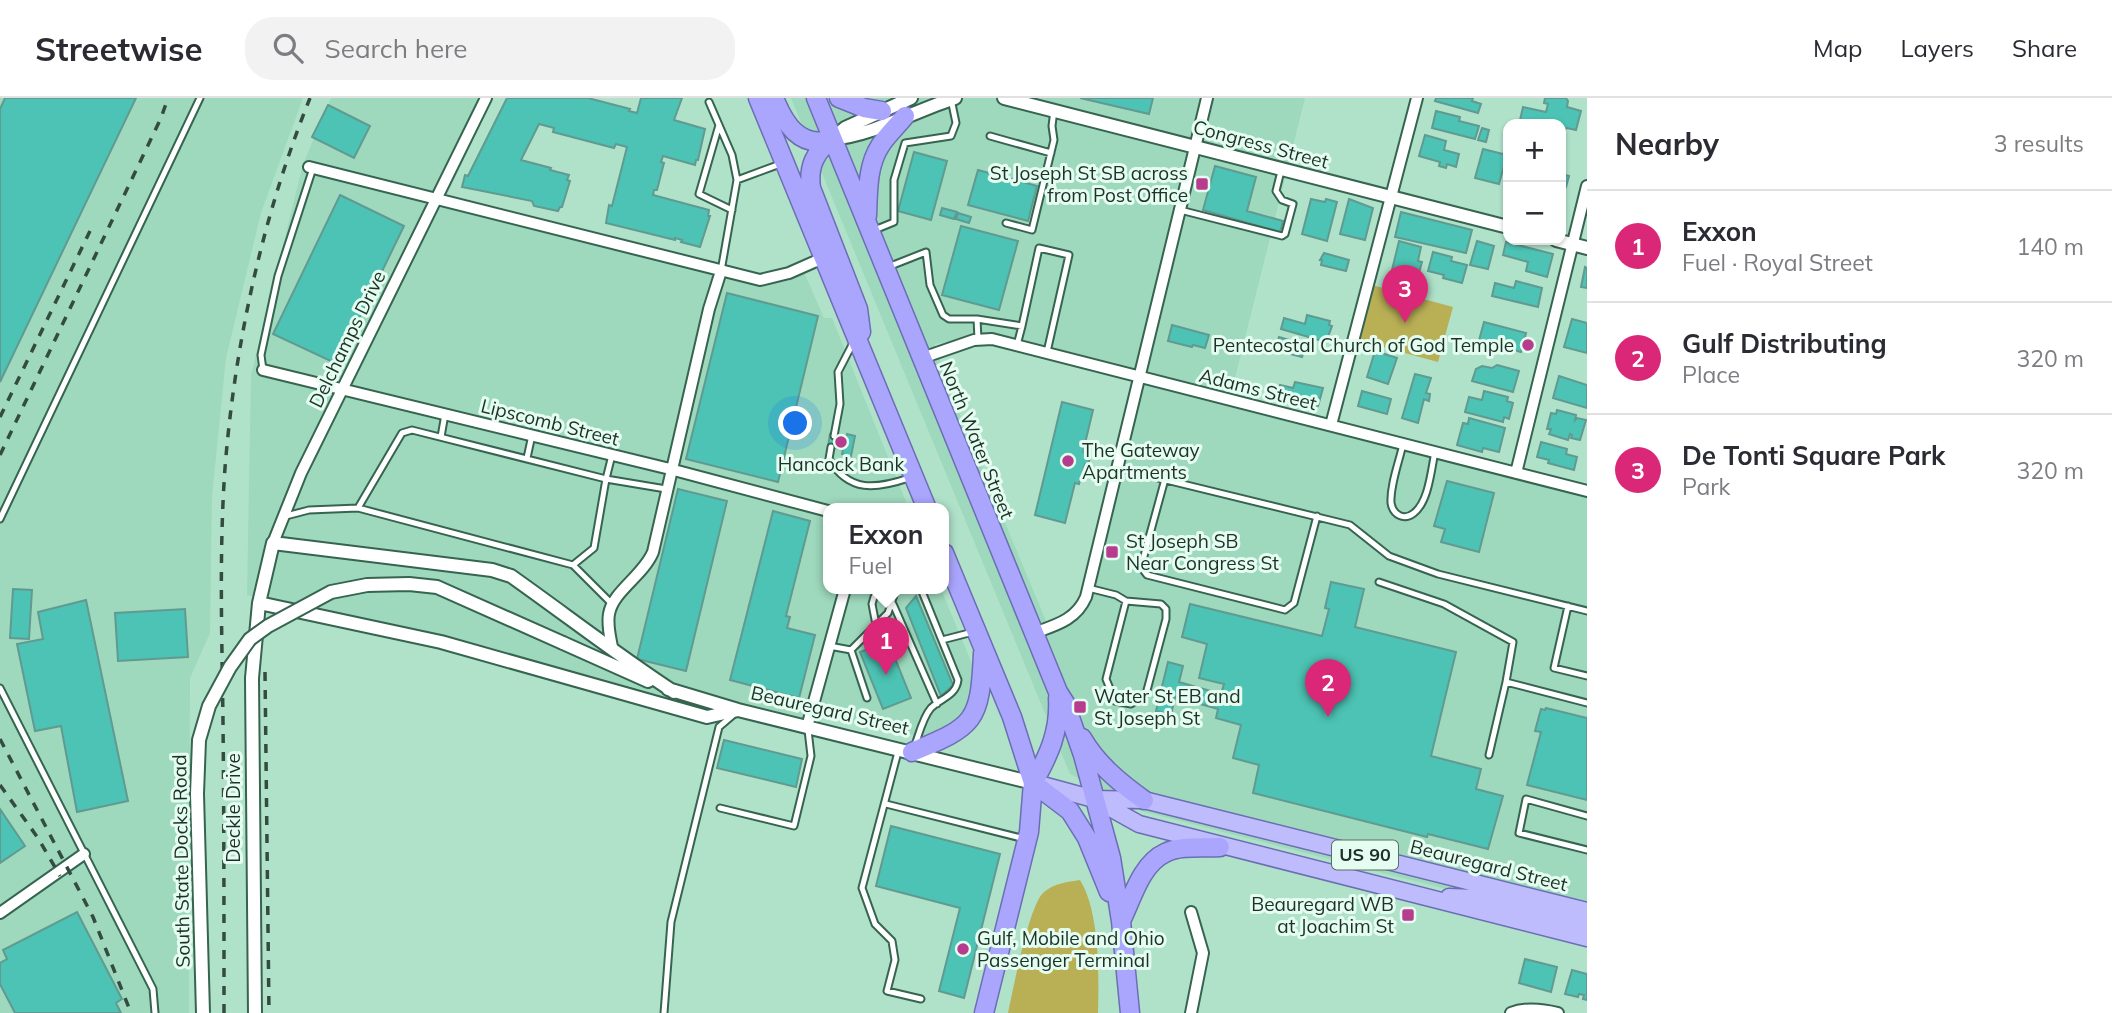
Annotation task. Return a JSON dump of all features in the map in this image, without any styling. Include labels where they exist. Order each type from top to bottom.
[{"type":"highway","points":[[758,98],[925,503]]},
{"type":"highway","points":[[774,98],[782,119],[793,131],[815,142],[832,139]]},
{"type":"highway","name":"North Water Street","points":[[816,98],[1072,722],[1111,858],[1121,921]]},
{"type":"highway","points":[[839,98],[864,108],[882,111]]},
{"type":"highway","points":[[868,227],[868,192],[875,157],[880,145],[905,116]]},
{"type":"highway","points":[[832,139],[814,156],[810,182],[814,200],[858,309],[865,361]]},
{"type":"highway","points":[[949,565],[1012,717],[1033,783],[1070,811],[1076,820],[1087,838],[1121,921],[1130,1013]]},
{"type":"highway","points":[[906,750],[961,728],[975,712],[981,692],[983,650]]},
{"type":"highway","points":[[984,1013],[1027,839],[1033,783],[1054,744],[1058,692]]},
{"type":"highway","points":[[1072,722],[1086,745],[1104,766],[1144,800]]},
{"type":"highway","name":"US 90","points":[[1121,921],[1141,879],[1153,861],[1176,850],[1220,847]]},
{"type":"main road","name":"Beauregard Street","points":[[1033,783],[1094,799],[1144,800],[1587,911]]},
{"type":"main road","name":"Beauregard Street","points":[[1094,799],[1139,824],[1220,847],[1587,939]]},
{"type":"main road","points":[[1418,896],[1475,898],[1587,924]]},
{"type":"street","name":"Delchamps Drive","points":[[260,603],[274,543],[301,473],[486,98]]},
{"type":"street","points":[[832,139],[845,128],[911,98]]},
{"type":"street","name":"Congress Street","points":[[1004,98],[1503,226]]},
{"type":"street","points":[[1034,633],[1070,618],[1082,605],[1088,588],[1207,98]]},
{"type":"street","points":[[1331,425],[1417,98]]},
{"type":"street","points":[[832,139],[853,137],[953,99]]},
{"type":"street","points":[[311,167],[760,280],[789,273],[823,258]]},
{"type":"street","points":[[1516,472],[1587,186]]},
{"type":"street","points":[[1566,242],[1587,248]]},
{"type":"street","points":[[612,647],[608,624],[612,604],[641,573],[650,558],[709,309],[721,271]]},
{"type":"street","name":"Adams Street","points":[[922,358],[952,346],[978,339],[992,339],[1587,491]]},
{"type":"street","name":"Lipscomb Street","points":[[263,370],[670,469],[823,510]]},
{"type":"street","points":[[274,543],[492,570],[512,576],[674,692]]},
{"type":"street","name":"South State Docks Road","points":[[202,1013],[197,794],[199,740],[209,706],[230,667],[250,639],[268,626],[331,592],[367,585],[409,584],[437,587],[563,643]]},
{"type":"street","points":[[807,727],[844,594]]},
{"type":"street","points":[[260,603],[440,642],[707,717],[738,710]]},
{"type":"street","name":"Deckle Drive","points":[[255,1013],[252,678],[260,603]]},
{"type":"street","name":"Beauregard Street","points":[[563,643],[674,692],[1033,783]]},
{"type":"street","points":[[0,913],[84,854]]},
{"type":"street","points":[[1191,912],[1203,953],[1191,1013]]},
{"type":"street","points":[[1511,1013],[1543,1009],[1558,1013]]},
{"type":"lane","points":[[0,519],[200,98]]},
{"type":"lane","points":[[868,227],[894,222],[894,180],[905,143],[951,136],[956,122],[953,99]]},
{"type":"lane","points":[[709,102],[732,155],[737,180],[721,271]]},
{"type":"lane","points":[[1006,223],[1031,230],[1054,141],[1054,110]]},
{"type":"lane","points":[[719,125],[699,194],[732,210]]},
{"type":"lane","points":[[990,136],[1051,153]]},
{"type":"lane","points":[[737,180],[784,162]]},
{"type":"lane","points":[[263,370],[261,355],[278,276],[311,167]]},
{"type":"lane","points":[[1180,210],[1282,236],[1285,234],[1293,204],[1283,200],[1276,191],[1282,171]]},
{"type":"lane","points":[[1017,346],[1039,248],[1069,255],[1046,353]]},
{"type":"lane","points":[[885,268],[926,252],[930,285],[943,315],[949,319],[977,319],[1022,326]]},
{"type":"lane","points":[[977,319],[978,339]]},
{"type":"lane","points":[[834,436],[840,404],[838,372],[856,337]]},
{"type":"lane","points":[[441,437],[445,414]]},
{"type":"lane","points":[[358,508],[402,433],[412,430],[606,479],[666,489]]},
{"type":"lane","points":[[527,458],[532,435]]},
{"type":"lane","points":[[1403,443],[1391,498],[1392,508],[1400,516],[1407,517],[1416,512],[1423,501],[1435,452]]},
{"type":"lane","points":[[831,447],[829,460],[837,473],[866,488],[887,486],[914,477]]},
{"type":"lane","points":[[573,565],[594,548],[612,455]]},
{"type":"lane","points":[[1117,468],[1350,525],[1389,556],[1437,573],[1587,611]]},
{"type":"lane","points":[[1165,479],[1141,567],[1147,575],[1284,610],[1294,603],[1317,516]]},
{"type":"lane","points":[[284,516],[309,510],[358,508],[573,565],[612,604]]},
{"type":"lane","points":[[1379,582],[1444,604],[1513,642],[1489,755]]},
{"type":"lane","points":[[1088,588],[1116,595],[1126,601],[1161,604],[1166,609],[1166,620],[1146,694],[1131,704],[1115,701],[1106,679],[1126,601]]},
{"type":"lane","points":[[851,650],[888,613],[895,594]]},
{"type":"lane","points":[[920,999],[887,991],[895,960],[892,941],[875,924],[862,888],[886,804],[906,750],[930,709],[957,687],[958,680],[950,670],[945,649],[923,594]]},
{"type":"lane","points":[[874,597],[872,604],[876,625]]},
{"type":"lane","points":[[921,608],[927,602]]},
{"type":"lane","points":[[893,604],[937,704]]},
{"type":"lane","points":[[1569,607],[1554,668],[1587,676]]},
{"type":"lane","points":[[928,623],[933,617]]},
{"type":"lane","points":[[903,627],[910,619]]},
{"type":"lane","points":[[939,638],[976,631]]},
{"type":"lane","points":[[909,641],[916,634]]},
{"type":"lane","points":[[830,646],[851,650]]},
{"type":"lane","points":[[941,655],[945,649]]},
{"type":"lane","points":[[851,650],[867,698]]},
{"type":"lane","points":[[917,659],[923,651]]},
{"type":"lane","points":[[924,674],[930,667]]},
{"type":"lane","points":[[1506,682],[1587,703]]},
{"type":"lane","points":[[931,689],[936,684]]},
{"type":"lane","points":[[0,688],[153,989],[155,1013]]},
{"type":"lane","points":[[664,1013],[671,922],[693,828],[719,727],[738,710]]},
{"type":"lane","points":[[720,807],[794,826],[811,756],[807,727]]},
{"type":"lane","points":[[1587,816],[1526,799],[1519,833],[1587,850]]},
{"type":"lane","points":[[886,804],[1027,839]]},
{"type":"shaded area","points":[[0,98],[303,98],[261,213],[226,358],[212,496],[210,633],[190,678],[189,1013],[0,1013]]},
{"type":"shaded area","points":[[331,98],[493,98],[447,195],[761,275],[790,269],[800,263],[824,318],[832,318],[907,503],[823,503],[823,594],[943,594],[975,671],[977,683],[964,719],[936,737],[923,737],[822,716],[818,737],[247,595],[251,375],[303,164]]},
{"type":"shaded area","points":[[791,98],[1305,98],[1231,394],[990,335],[935,344],[946,381],[1046,621],[1060,619],[1072,610],[1083,588],[1131,382],[1587,488],[1587,925],[1141,811],[1070,774]]},
{"type":"shaded area","points":[[1372,285],[1453,307],[1438,362],[1357,340]]},
{"type":"shaded area","points":[[1080,880],[1087,893],[1095,926],[1098,1013],[1008,1013],[1022,948],[1038,900],[1052,887]]},
{"type":"building","points":[[5,98],[136,98],[0,382],[0,109]]},
{"type":"building","points":[[507,98],[588,98],[637,113],[641,98],[682,98],[674,120],[705,129],[698,160],[695,165],[663,156],[661,162],[664,163],[657,190],[654,190],[653,195],[709,210],[710,216],[700,247],[675,238],[606,223],[627,147],[616,144],[614,148],[553,132],[554,128],[539,124],[521,160],[569,175],[567,180],[570,181],[562,207],[558,211],[534,206],[532,201],[462,187],[465,175],[468,176]]},
{"type":"building","points":[[1080,98],[1153,98],[1149,114]]},
{"type":"building","points":[[1436,98],[1473,98],[1472,101],[1481,104],[1478,113],[1435,101]]},
{"type":"building","points":[[1545,98],[1566,98],[1567,107],[1581,111],[1576,130],[1566,128],[1566,119],[1520,119],[1523,107],[1546,112],[1548,104],[1544,103]]},
{"type":"building","points":[[328,105],[370,126],[354,158],[312,137]]},
{"type":"building","points":[[1436,111],[1460,117],[1459,121],[1479,126],[1475,139],[1432,128]]},
{"type":"building","points":[[1482,128],[1489,130],[1486,142],[1478,140]]},
{"type":"building","points":[[1425,135],[1446,141],[1444,150],[1459,154],[1456,167],[1447,164],[1446,168],[1439,166],[1440,162],[1419,156]]},
{"type":"building","points":[[1483,149],[1503,154],[1499,184],[1475,178]]},
{"type":"building","points":[[914,152],[947,161],[931,220],[898,211]]},
{"type":"building","points":[[1215,166],[1256,177],[1247,211],[1283,221],[1280,232],[1203,210]]},
{"type":"building","points":[[978,170],[1037,186],[1028,221],[968,205]]},
{"type":"building","points":[[340,195],[404,226],[337,364],[273,334]]},
{"type":"building","points":[[1311,199],[1337,202],[1327,241],[1302,234]]},
{"type":"building","points":[[1349,199],[1373,208],[1365,240],[1340,234]]},
{"type":"building","points":[[942,208],[957,212],[954,219],[940,215]]},
{"type":"building","points":[[1401,212],[1472,230],[1466,253],[1395,237]]},
{"type":"building","points":[[958,213],[971,217],[969,223],[956,219]]},
{"type":"building","points":[[961,226],[1018,241],[999,310],[942,295]]},
{"type":"building","points":[[1399,241],[1421,247],[1418,261],[1422,262],[1418,276],[1392,270]]},
{"type":"building","points":[[1477,241],[1494,246],[1488,269],[1470,265]]},
{"type":"building","points":[[1505,245],[1518,245],[1553,254],[1547,277],[1526,271],[1528,262],[1503,255]]},
{"type":"building","points":[[1433,252],[1452,257],[1451,261],[1467,265],[1462,283],[1428,271]]},
{"type":"building","points":[[1324,253],[1349,260],[1346,271],[1321,265],[1320,260]]},
{"type":"building","points":[[1585,267],[1587,268],[1587,288],[1581,287]]},
{"type":"building","points":[[1392,270],[1417,276],[1416,281],[1421,283],[1418,293],[1388,286]]},
{"type":"building","points":[[1516,281],[1542,288],[1538,307],[1492,296],[1495,283],[1514,288]]},
{"type":"building","points":[[727,293],[818,316],[778,482],[686,459]]},
{"type":"building","points":[[1307,315],[1330,321],[1329,325],[1332,326],[1326,342],[1281,329],[1284,318],[1305,324]]},
{"type":"building","points":[[1572,319],[1587,323],[1587,353],[1564,347]]},
{"type":"building","points":[[1484,322],[1526,333],[1521,352],[1491,344],[1490,347],[1478,344]]},
{"type":"building","points":[[1172,325],[1209,335],[1205,348],[1168,341]]},
{"type":"building","points":[[1279,337],[1306,345],[1302,357],[1275,350]]},
{"type":"building","points":[[1375,351],[1397,358],[1388,384],[1367,377]]},
{"type":"building","points":[[1497,365],[1519,371],[1513,392],[1472,381],[1476,369]]},
{"type":"building","points":[[1415,374],[1431,378],[1426,393],[1430,394],[1429,401],[1424,399],[1418,423],[1402,418]]},
{"type":"building","points":[[1559,376],[1587,385],[1587,408],[1553,398]]},
{"type":"building","points":[[1295,382],[1323,388],[1318,406],[1277,396],[1280,385],[1293,388]]},
{"type":"building","points":[[1362,391],[1391,399],[1387,414],[1358,406]]},
{"type":"building","points":[[1484,391],[1508,397],[1507,401],[1513,403],[1509,419],[1504,417],[1503,422],[1465,412],[1469,397],[1482,400]]},
{"type":"building","name":"The Gateway Apartments","points":[[1062,402],[1093,410],[1083,452],[1090,457],[1079,484],[1075,483],[1065,523],[1035,515]]},
{"type":"building","points":[[1557,410],[1576,415],[1575,420],[1586,420],[1580,440],[1571,438],[1570,434],[1568,440],[1549,434],[1551,429],[1547,429],[1551,413],[1556,414]]},
{"type":"building","points":[[1469,418],[1505,428],[1499,452],[1483,448],[1482,452],[1457,445],[1463,423],[1468,424]]},
{"type":"building","name":"Hancock Bank","points":[[830,434],[846,438],[847,434],[855,436],[851,456],[842,454],[843,450],[828,446]]},
{"type":"building","points":[[1541,442],[1567,449],[1566,454],[1577,457],[1574,470],[1537,457]]},
{"type":"building","points":[[1447,481],[1494,493],[1479,552],[1441,542],[1445,529],[1434,526]]},
{"type":"building","points":[[678,489],[727,501],[686,671],[637,659]]},
{"type":"building","points":[[773,511],[810,521],[786,616],[790,617],[787,628],[815,635],[799,698],[730,680]]},
{"type":"building","points":[[1331,582],[1364,589],[1355,627],[1456,652],[1431,756],[1481,769],[1476,789],[1503,796],[1488,849],[1428,834],[1427,837],[1253,793],[1259,765],[1233,758],[1241,725],[1216,718],[1218,709],[1175,697],[1171,715],[1156,711],[1168,662],[1183,666],[1179,682],[1221,694],[1224,684],[1199,678],[1207,644],[1182,637],[1190,604],[1322,636],[1329,609],[1325,608]]},
{"type":"building","points":[[13,589],[32,590],[29,639],[10,638]]},
{"type":"building","points":[[916,596],[953,685],[941,696],[906,608]]},
{"type":"building","points":[[86,600],[128,801],[77,812],[61,726],[35,731],[17,644],[43,639],[38,612]]},
{"type":"building","points":[[185,609],[188,657],[118,661],[115,613]]},
{"type":"building","points":[[888,641],[911,698],[883,709],[860,652]]},
{"type":"building","points":[[1541,709],[1587,718],[1587,800],[1527,785],[1541,732],[1535,731]]},
{"type":"building","points":[[724,740],[802,759],[796,787],[717,768]]},
{"type":"building","points":[[0,809],[25,846],[0,863]]},
{"type":"building","name":"Gulf, Mobile and Ohio Passenger Terminal","points":[[891,826],[1000,854],[964,998],[939,991],[960,908],[876,886]]},
{"type":"building","points":[[77,912],[122,999],[116,1003],[121,1013],[15,1013],[0,984],[0,963],[7,959],[3,950]]},
{"type":"building","points":[[1525,959],[1557,967],[1551,992],[1519,983]]},
{"type":"building","points":[[1572,970],[1587,974],[1587,1000],[1583,999],[1584,995],[1579,994],[1578,997],[1565,994]]},
{"type":"railway","points":[[0,455],[161,118],[168,98]]},
{"type":"railway","points":[[224,1013],[221,595],[225,468],[236,373],[254,280],[278,187],[310,98]]},
{"type":"railway","points":[[0,417],[90,231]]},
{"type":"railway","points":[[265,672],[269,1013]]},
{"type":"railway","points":[[0,739],[93,917],[131,1013]]},
{"type":"railway","points":[[0,785],[38,838],[60,876]]},
{"type":"place","name":"St Joseph St SB across from Post Office","points":[[1202,184]]},
{"type":"place","name":"De Tonti Square Park","points":[[1405,323]]},
{"type":"place","name":"Pentecostal Church of God Temple","points":[[1528,345]]},
{"type":"place","name":"Hancock Bank","points":[[841,442]]},
{"type":"place","name":"The Gateway Apartments","points":[[1068,461]]},
{"type":"place","name":"St Joseph SB Near Congress St","points":[[1112,552]]},
{"type":"place","name":"Exxon","points":[[886,675]]},
{"type":"place","name":"Water St EB and St Joseph St","points":[[1080,707]]},
{"type":"place","name":"Gulf Distributing","points":[[1328,717]]},
{"type":"place","name":"Beauregard WB at Joachim St","points":[[1408,915]]},
{"type":"place","name":"Gulf, Mobile and Ohio Passenger Terminal","points":[[963,949]]}]
